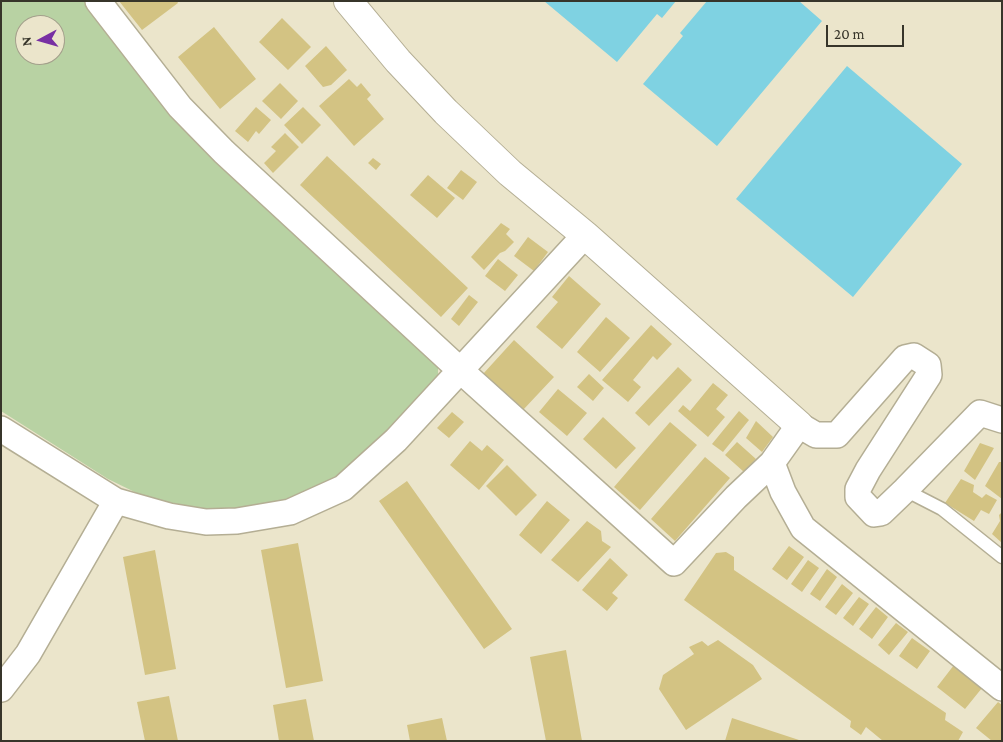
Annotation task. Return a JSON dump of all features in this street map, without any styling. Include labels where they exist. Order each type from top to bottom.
[{"type":"street","points":[[98,1],[180,107],[224,152],[460,370],[674,563],[736,497],[772,463],[800,425]]},
{"type":"street","points":[[348,1],[398,61],[446,112],[510,173],[585,235],[800,425],[816,435],[837,435],[905,358],[914,356],[928,365],[930,375],[868,470],[858,489],[858,498],[874,514],[881,513],[980,413],[1002,420]]},
{"type":"street","points":[[1,429],[116,501],[169,516],[206,522],[236,521],[290,512],[343,488],[396,440],[585,235]]},
{"type":"street","points":[[772,463],[783,492],[803,528],[1002,688]]},
{"type":"street","points":[[1,690],[28,654],[116,501]]},
{"type":"lane","points":[[905,490],[942,509],[1002,557]]},
{"type":"green space","points":[[1,1],[85,1],[185,129],[235,180],[438,363],[438,376],[381,439],[347,471],[299,495],[252,509],[195,508],[149,499],[108,479],[1,411]]},
{"type":"water","points":[[544,1],[676,1],[662,18],[657,14],[617,62]]},
{"type":"water","points":[[707,1],[799,1],[822,21],[717,146],[643,84],[683,36],[680,33]]},
{"type":"water","points":[[847,66],[962,164],[853,297],[736,199]]},
{"type":"building","points":[[119,1],[177,1],[178,3],[142,30]]},
{"type":"building","points":[[282,18],[311,47],[288,70],[259,42]]},
{"type":"building","points":[[214,27],[256,79],[220,109],[178,57]]},
{"type":"building","points":[[326,46],[347,70],[331,85],[323,87],[305,66]]},
{"type":"building","points":[[349,79],[357,87],[361,83],[371,95],[367,99],[384,119],[354,146],[319,106]]},
{"type":"building","points":[[280,83],[298,101],[281,119],[262,101]]},
{"type":"building","points":[[256,107],[271,120],[259,134],[256,131],[248,142],[235,131]]},
{"type":"building","points":[[303,107],[321,125],[302,144],[284,125]]},
{"type":"building","points":[[285,133],[299,147],[273,173],[264,163],[276,151],[271,147]]},
{"type":"building","points":[[327,156],[468,288],[441,317],[300,185]]},
{"type":"building","points":[[373,158],[381,164],[376,170],[368,163]]},
{"type":"building","points":[[461,170],[477,182],[463,200],[447,188]]},
{"type":"building","points":[[428,175],[455,198],[437,218],[410,195]]},
{"type":"building","points":[[501,223],[510,229],[506,234],[514,242],[505,251],[500,253],[484,270],[471,257]]},
{"type":"building","points":[[528,237],[548,252],[534,271],[514,256]]},
{"type":"building","points":[[498,259],[518,275],[505,291],[485,276]]},
{"type":"building","points":[[569,276],[601,304],[562,349],[536,327],[558,302],[552,297]]},
{"type":"building","points":[[469,295],[478,302],[459,326],[451,319]]},
{"type":"building","points":[[606,317],[630,338],[600,372],[577,352]]},
{"type":"building","points":[[651,325],[672,344],[657,360],[653,356],[633,380],[641,387],[628,402],[602,380]]},
{"type":"building","points":[[514,340],[554,377],[523,410],[483,374]]},
{"type":"building","points":[[678,367],[692,380],[649,426],[635,413]]},
{"type":"building","points":[[589,374],[604,388],[593,401],[577,387]]},
{"type":"building","points":[[713,383],[728,395],[716,409],[725,417],[708,437],[678,411],[683,405],[690,411]]},
{"type":"building","points":[[558,389],[587,413],[567,436],[539,412]]},
{"type":"building","points":[[739,411],[749,420],[723,452],[712,444]]},
{"type":"building","points":[[452,412],[464,422],[449,438],[437,428]]},
{"type":"building","points":[[603,417],[636,448],[616,469],[583,439]]},
{"type":"building","points":[[756,421],[773,437],[762,452],[746,438]]},
{"type":"building","points":[[670,422],[697,445],[640,510],[614,487]]},
{"type":"building","points":[[470,441],[482,451],[487,445],[504,460],[479,490],[450,465]]},
{"type":"building","points":[[737,442],[756,459],[744,472],[725,455]]},
{"type":"building","points":[[980,443],[994,448],[975,480],[964,471]]},
{"type":"building","points":[[705,457],[730,478],[675,541],[651,519]]},
{"type":"building","points":[[999,462],[1002,462],[1002,499],[985,486]]},
{"type":"building","points":[[507,465],[537,495],[516,516],[486,486]]},
{"type":"building","points":[[961,479],[974,485],[973,492],[982,498],[986,494],[997,500],[989,514],[981,510],[974,521],[945,503]]},
{"type":"building","points":[[407,481],[512,629],[484,649],[379,501]]},
{"type":"building","points":[[547,501],[570,520],[541,554],[519,535]]},
{"type":"building","points":[[1002,512],[1002,543],[992,534],[1000,521],[999,515]]},
{"type":"building","points":[[587,521],[601,531],[602,541],[611,547],[578,582],[551,560]]},
{"type":"building","points":[[298,543],[323,681],[286,688],[261,550]]},
{"type":"building","points":[[789,546],[804,557],[787,580],[772,569]]},
{"type":"building","points":[[155,550],[176,669],[145,675],[123,557]]},
{"type":"building","points":[[726,552],[734,557],[734,570],[946,713],[945,720],[963,732],[958,741],[883,741],[866,727],[861,735],[850,727],[851,721],[684,600],[716,553]]},
{"type":"building","points":[[610,558],[628,575],[612,593],[618,598],[607,611],[582,590]]},
{"type":"building","points":[[808,560],[819,568],[802,592],[791,584]]},
{"type":"building","points":[[827,569],[837,577],[820,601],[810,594]]},
{"type":"building","points":[[842,584],[853,593],[836,615],[825,607]]},
{"type":"building","points":[[859,597],[869,604],[853,626],[843,618]]},
{"type":"building","points":[[876,607],[888,617],[872,639],[859,629]]},
{"type":"building","points":[[896,623],[908,632],[889,655],[878,645]]},
{"type":"building","points":[[912,638],[930,651],[917,669],[899,656]]},
{"type":"building","points":[[718,640],[753,665],[762,679],[686,730],[659,689],[663,675],[694,654],[689,647],[702,641],[708,646]]},
{"type":"building","points":[[566,650],[582,741],[546,741],[530,657]]},
{"type":"building","points":[[954,665],[982,688],[965,709],[937,687]]},
{"type":"building","points":[[169,696],[178,741],[145,741],[137,702]]},
{"type":"building","points":[[306,699],[314,741],[279,741],[273,705]]},
{"type":"building","points":[[998,702],[1002,705],[1002,741],[992,741],[976,728]]},
{"type":"building","points":[[442,718],[447,741],[410,741],[407,725]]},
{"type":"building","points":[[732,718],[799,740],[799,741],[725,741]]}]
